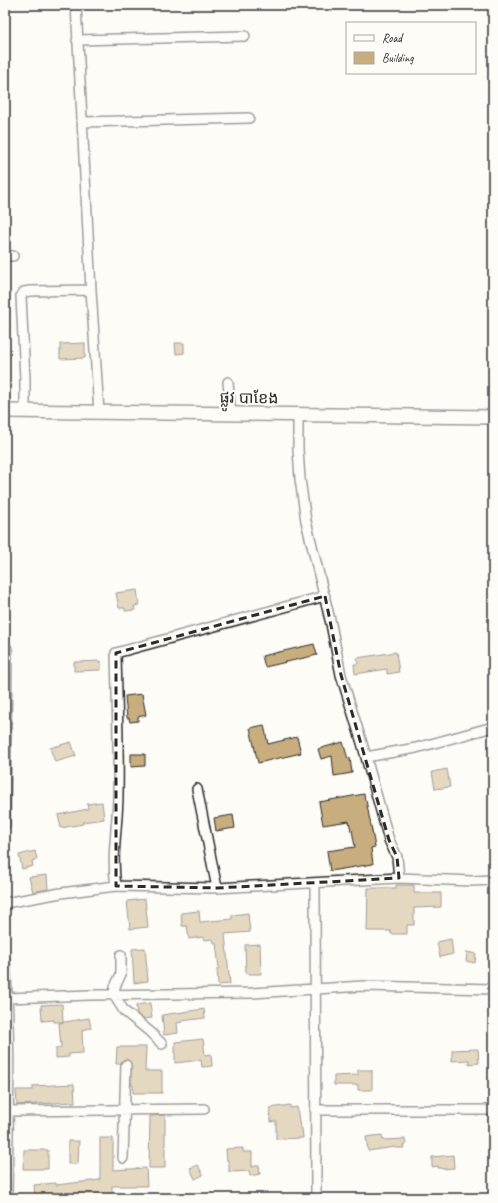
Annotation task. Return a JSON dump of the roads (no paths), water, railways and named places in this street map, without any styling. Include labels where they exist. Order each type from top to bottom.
[{"type":"street","points":[[76,5],[99,412]]},
{"type":"street","points":[[78,40],[245,36]]},
{"type":"street","points":[[82,122],[249,118]]},
{"type":"street","points":[[25,411],[25,364],[21,296],[24,292],[30,291],[91,290]]},
{"type":"street","points":[[228,382],[231,414]]},
{"type":"street","name":"ផ្លូវ បាខែង","points":[[5,411],[493,417]]},
{"type":"street","points":[[298,415],[298,449],[302,500],[325,596],[341,675],[389,840],[397,857],[399,878]]},
{"type":"street","points":[[116,886],[114,854],[118,797],[118,770],[116,653],[325,596]]},
{"type":"street","points":[[5,825],[8,649]]},
{"type":"street","points":[[366,757],[416,748],[493,727]]},
{"type":"street","points":[[197,789],[217,888]]},
{"type":"street","points":[[5,903],[60,893],[116,886],[217,888],[399,878],[472,881],[493,880]]},
{"type":"street","points":[[315,883],[316,1198]]},
{"type":"street","points":[[121,955],[121,974],[115,987],[114,995],[124,1011],[149,1031],[162,1044]]},
{"type":"street","points":[[5,961],[7,998],[8,1112],[7,1198]]},
{"type":"street","points":[[7,998],[252,993],[363,986],[493,989]]},
{"type":"street","points":[[123,1158],[126,1111],[126,1065]]},
{"type":"street","points":[[8,1112],[204,1109]]},
{"type":"street","points":[[315,1110],[493,1110]]}]
